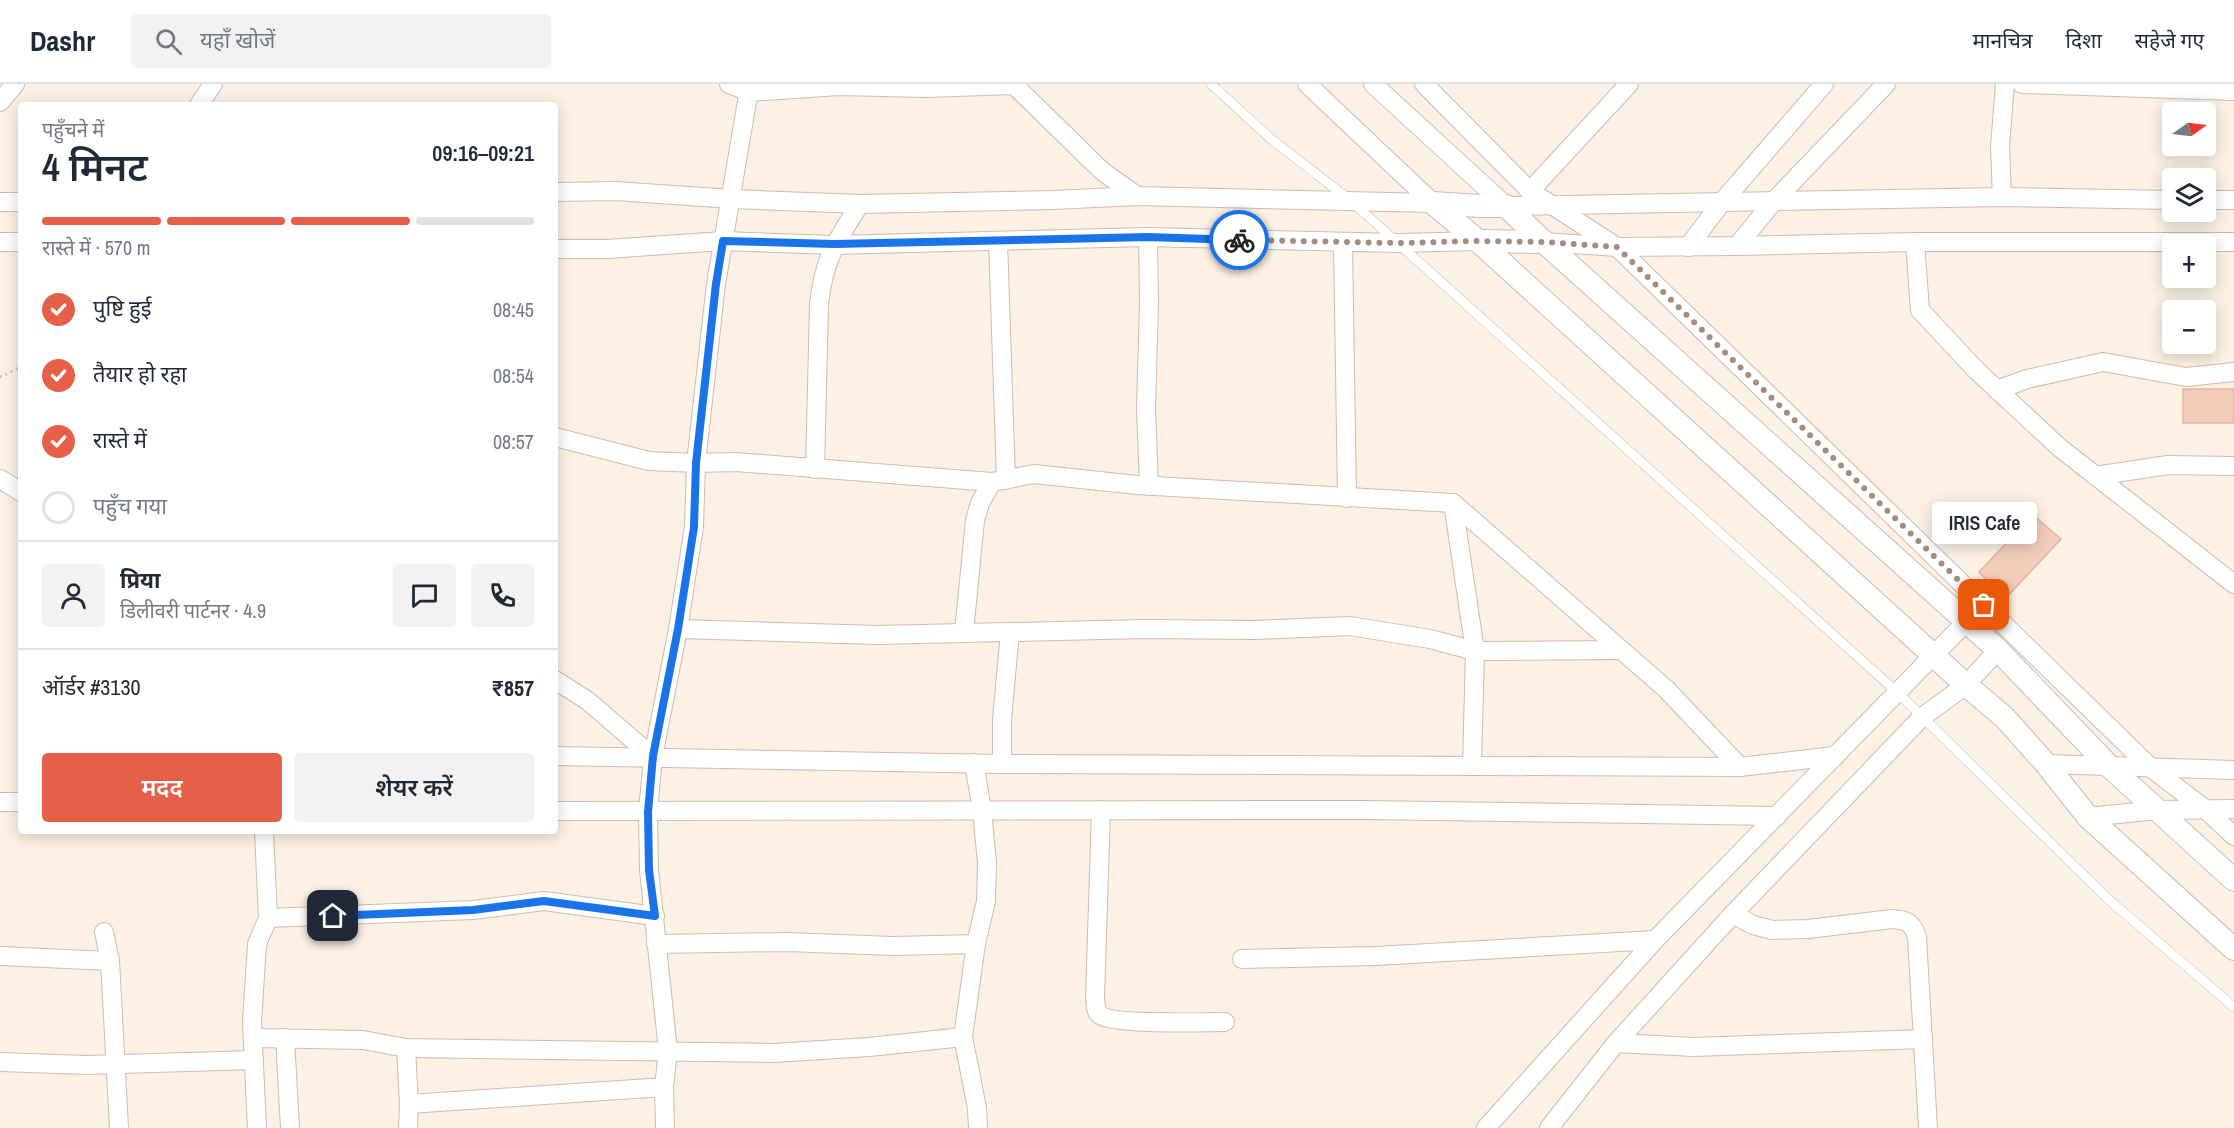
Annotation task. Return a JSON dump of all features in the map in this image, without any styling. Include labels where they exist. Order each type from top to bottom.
[{"type":"street","points":[[0,102],[15,84]]},
{"type":"street","points":[[201,102],[213,84]]},
{"type":"street","points":[[729,84],[749,88],[839,86],[926,88],[1014,84],[1102,171],[1137,196]]},
{"type":"street","points":[[1306,84],[1433,203],[1478,241],[1965,685],[2004,717],[2088,817],[2234,950]]},
{"type":"street","points":[[1373,84],[1544,242],[1998,650],[2109,766],[2234,880]]},
{"type":"street","points":[[1424,84],[1530,191],[1617,247],[2151,768],[2205,809],[2234,836]]},
{"type":"street","points":[[1530,191],[1629,84]]},
{"type":"street","points":[[1688,247],[1722,202],[1824,84]]},
{"type":"street","points":[[1737,246],[1773,202],[1886,84]]},
{"type":"street","points":[[2002,197],[2000,146],[2005,84]]},
{"type":"street","points":[[2022,84],[2234,91]]},
{"type":"street","points":[[665,1128],[664,1087],[668,1051],[649,870],[648,812],[653,756],[678,629],[694,527],[696,463],[716,284],[749,88]]},
{"type":"street","points":[[558,192],[615,191],[860,204],[1137,196],[1239,200],[1350,200],[1480,206],[2002,197],[2162,200]]},
{"type":"street","points":[[2216,200],[2234,200]]},
{"type":"street","points":[[0,202],[18,202]]},
{"type":"street","points":[[815,469],[819,304],[822,279],[834,244],[860,204]]},
{"type":"street","points":[[558,249],[607,249],[723,241],[834,244],[1148,237],[1399,243],[1544,242],[1617,247],[1915,242],[2234,242]]},
{"type":"street","points":[[1148,237],[1146,409],[1149,486]]},
{"type":"street","points":[[964,632],[974,529],[980,503],[999,481],[998,241]]},
{"type":"street","points":[[0,242],[18,242]]},
{"type":"street","points":[[1343,242],[1347,498]]},
{"type":"street","points":[[1915,242],[1920,310],[1997,390],[2060,448],[2234,584]]},
{"type":"street","points":[[1997,390],[2027,379],[2103,362],[2186,376],[2234,372]]},
{"type":"street","points":[[558,438],[649,461],[736,462],[999,481],[1034,474],[1149,486],[1453,503],[1551,586],[1666,689],[1740,767]]},
{"type":"street","points":[[2095,476],[2168,465],[2234,466]]},
{"type":"street","points":[[0,479],[18,490]]},
{"type":"street","points":[[1453,503],[1475,651],[1472,766]]},
{"type":"street","points":[[1486,1128],[1655,940],[1966,622]]},
{"type":"street","points":[[678,629],[877,635],[1145,629],[1255,630],[1350,626],[1430,639],[1475,651],[1621,650]]},
{"type":"street","points":[[1002,764],[1002,719],[1010,632]]},
{"type":"street","points":[[1549,1128],[1616,1043],[1733,914],[1921,718],[1965,685],[1998,650]]},
{"type":"street","points":[[558,682],[588,701],[653,756]]},
{"type":"street","points":[[558,756],[1002,764],[1740,767],[1835,756]]},
{"type":"street","points":[[974,763],[982,810],[987,863],[986,901],[976,945],[963,1037],[977,1108],[978,1128]]},
{"type":"street","points":[[2046,765],[2234,770]]},
{"type":"street","points":[[0,802],[18,802]]},
{"type":"street","points":[[2088,817],[2157,810],[2234,809]]},
{"type":"street","points":[[1101,810],[1096,1011],[1103,1017],[1123,1021],[1225,1022]]},
{"type":"street","points":[[558,811],[1363,810],[1777,816]]},
{"type":"street","points":[[257,1128],[253,1038],[257,944],[268,918],[264,834]]},
{"type":"street","points":[[268,918],[473,910],[544,901],[655,916]]},
{"type":"street","points":[[1733,914],[1753,925],[1772,930],[1905,920],[1913,926],[1917,937],[1928,1128]]},
{"type":"street","points":[[104,932],[110,961],[119,1128]]},
{"type":"street","points":[[1242,959],[1376,956],[1655,940]]},
{"type":"street","points":[[656,944],[788,942],[892,946],[976,945]]},
{"type":"street","points":[[0,956],[110,961]]},
{"type":"street","points":[[253,1038],[363,1040],[406,1048],[774,1053],[869,1047],[963,1037]]},
{"type":"street","points":[[285,1038],[290,1128]]},
{"type":"street","points":[[1616,1043],[1694,1047],[1923,1039]]},
{"type":"street","points":[[406,1048],[408,1128]]},
{"type":"street","points":[[0,1062],[87,1065],[254,1060]]},
{"type":"street","points":[[409,1104],[664,1087]]},
{"type":"lane","points":[[1211,84],[1271,139],[1350,200],[1399,243],[1898,693],[2108,899],[2234,1007]]},
{"type":"path","points":[[0,377],[18,368]]},
{"type":"building","points":[[2183,389],[2234,389],[2234,423],[2183,423]]},
{"type":"building","points":[[2033,515],[2061,539],[2005,599],[1979,572]]},
{"type":"way so far","points":[[1239,240],[1399,243],[1544,242],[1617,247],[1984,605]]},
{"type":"place","name":"IRIS Cafe","points":[[1984,605]]},
{"type":"route","points":[[333,916],[473,910],[544,901],[655,916],[649,870],[648,812],[653,756],[678,629],[694,527],[696,463],[723,241],[834,244],[1148,237],[1239,240]]}]
